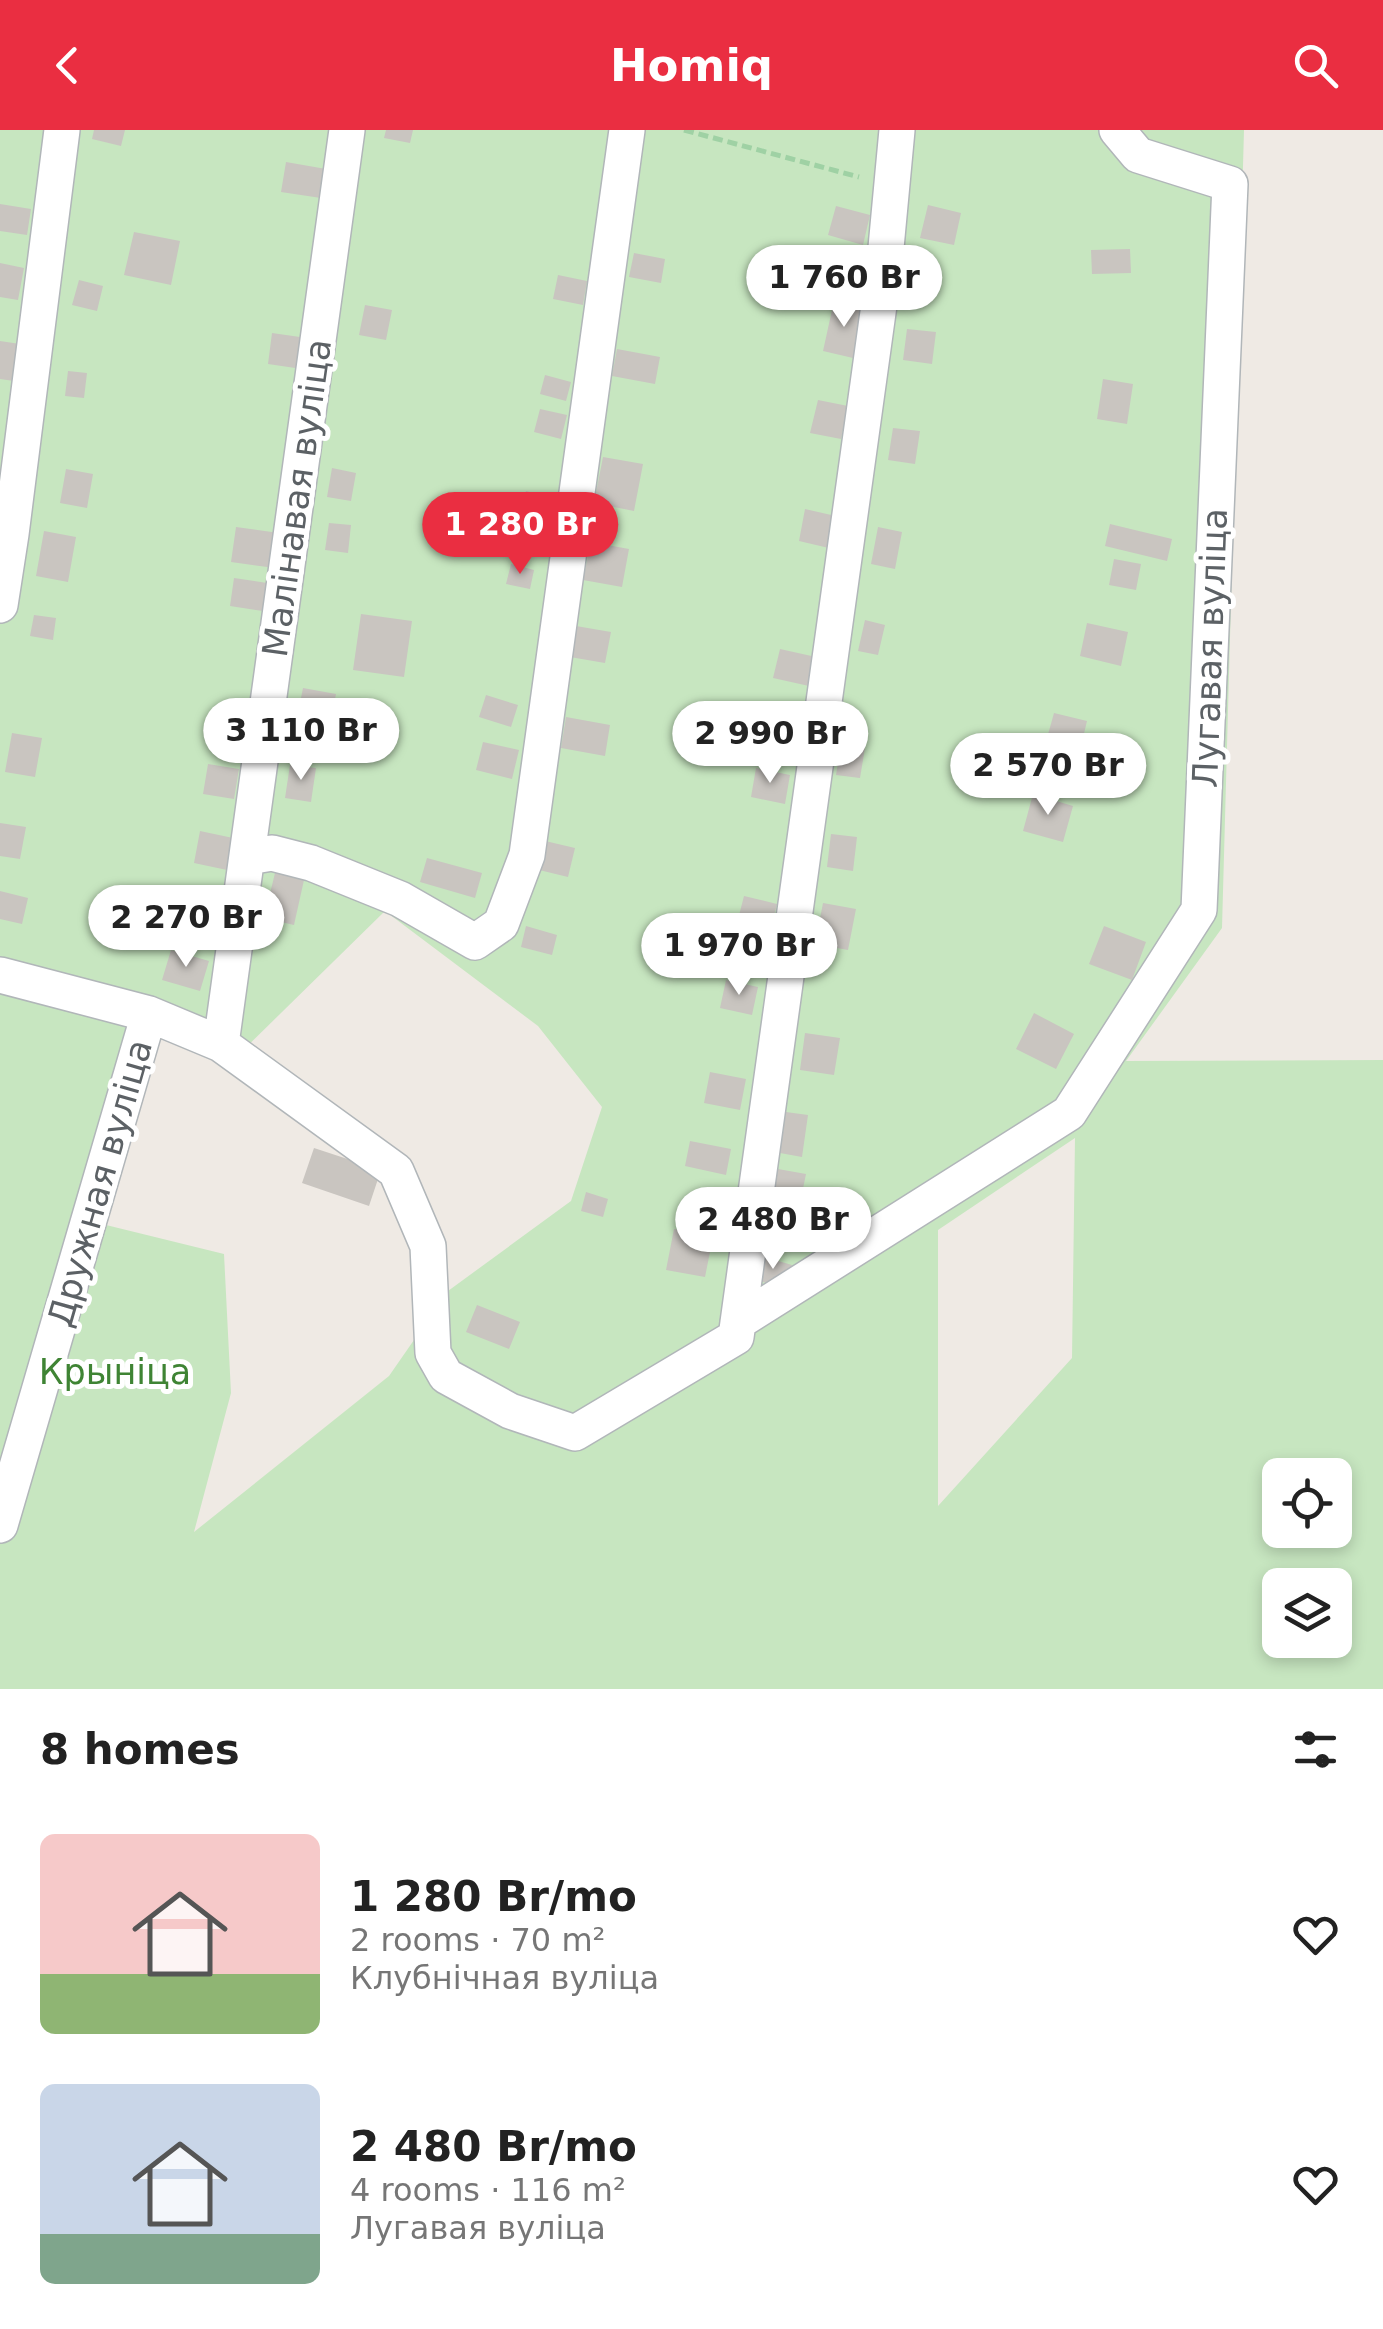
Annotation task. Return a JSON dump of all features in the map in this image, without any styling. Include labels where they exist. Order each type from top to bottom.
[{"type":"street","points":[[0,605],[62,130]]},
{"type":"street","name":"Малінавая вуліца","points":[[221,1044],[347,130]]},
{"type":"street","points":[[248,857],[272,852],[311,863],[400,898],[474,942],[501,924],[527,855],[626,130]]},
{"type":"street","points":[[0,975],[150,1014],[221,1044],[396,1172],[428,1246],[433,1353],[446,1376],[510,1411],[575,1432],[737,1330],[884,269],[897,130]]},
{"type":"street","name":"Лугавая вуліца","points":[[737,1330],[1069,1113],[1199,910],[1230,184],[1138,155],[1116,130]]},
{"type":"street","name":"Дружная вуліца","points":[[0,1525],[150,1014]]},
{"type":"path","points":[[684,130],[892,186]]},
{"type":"green space","name":"Крыніца","points":[[0,130],[1244,130],[1222,928],[1126,1061],[1383,1060],[1383,1689],[0,1689]],"holes":[[[385,911],[538,1026],[602,1107],[571,1201],[448,1291],[389,1376],[194,1532],[231,1393],[224,1254],[102,1224],[148,1028],[229,1064]],[[1075,1138],[1072,1358],[938,1506],[938,1230]]]},
{"type":"building","points":[[94,130],[125,130],[121,146],[92,139]]},
{"type":"building","points":[[386,130],[413,130],[410,143],[384,138]]},
{"type":"building","points":[[286,162],[326,169],[321,198],[281,192]]},
{"type":"building","points":[[0,204],[31,209],[27,235],[0,231]]},
{"type":"building","points":[[928,205],[961,213],[954,245],[920,238]]},
{"type":"building","points":[[836,206],[870,215],[863,245],[828,235]]},
{"type":"building","points":[[134,232],[180,241],[171,285],[124,275]]},
{"type":"building","points":[[1130,249],[1131,273],[1092,274],[1091,250]]},
{"type":"building","points":[[634,253],[665,259],[661,283],[629,277]]},
{"type":"building","points":[[0,263],[24,268],[18,300],[0,297]]},
{"type":"building","points":[[558,275],[587,281],[583,305],[553,299]]},
{"type":"building","points":[[79,280],[103,286],[97,311],[72,305]]},
{"type":"building","points":[[834,301],[864,308],[853,358],[823,351]]},
{"type":"building","points":[[365,305],[392,310],[386,340],[359,335]]},
{"type":"building","points":[[907,329],[936,332],[932,364],[903,360]]},
{"type":"building","points":[[272,333],[307,338],[302,369],[268,364]]},
{"type":"building","points":[[0,341],[20,344],[14,381],[0,379]]},
{"type":"building","points":[[617,349],[660,357],[655,384],[612,376]]},
{"type":"building","points":[[68,371],[87,373],[84,398],[65,396]]},
{"type":"building","points":[[545,375],[571,382],[566,401],[540,394]]},
{"type":"building","points":[[1103,379],[1133,384],[1127,424],[1097,419]]},
{"type":"building","points":[[818,400],[848,406],[841,439],[810,433]]},
{"type":"building","points":[[540,409],[567,415],[561,439],[534,432]]},
{"type":"building","points":[[893,428],[920,431],[915,464],[888,460]]},
{"type":"building","points":[[603,457],[643,464],[634,511],[594,503]]},
{"type":"building","points":[[332,468],[356,473],[351,501],[327,497]]},
{"type":"building","points":[[66,469],[93,474],[87,508],[60,503]]},
{"type":"building","points":[[526,491],[556,499],[550,521],[520,513]]},
{"type":"building","points":[[805,509],[840,517],[833,549],[799,541]]},
{"type":"building","points":[[329,523],[351,525],[348,553],[325,550]]},
{"type":"building","points":[[1110,524],[1172,539],[1167,561],[1105,546]]},
{"type":"building","points":[[236,527],[279,533],[275,568],[231,562]]},
{"type":"building","points":[[878,527],[902,532],[895,569],[871,564]]},
{"type":"building","points":[[44,531],[76,537],[68,582],[36,576]]},
{"type":"building","points":[[591,542],[629,549],[622,587],[583,580]]},
{"type":"building","points":[[1114,559],[1141,564],[1136,590],[1109,585]]},
{"type":"building","points":[[511,564],[534,570],[530,589],[506,584]]},
{"type":"building","points":[[234,578],[267,583],[263,611],[230,606]]},
{"type":"building","points":[[361,614],[412,621],[404,677],[353,670]]},
{"type":"building","points":[[34,615],[56,618],[53,640],[30,636]]},
{"type":"building","points":[[865,620],[885,625],[878,655],[858,651]]},
{"type":"building","points":[[1087,623],[1128,632],[1121,666],[1080,656]]},
{"type":"building","points":[[576,626],[611,632],[605,663],[570,657]]},
{"type":"building","points":[[780,649],[816,657],[809,686],[773,678]]},
{"type":"building","points":[[303,688],[336,694],[329,730],[296,723]]},
{"type":"building","points":[[486,695],[518,705],[511,727],[479,717]]},
{"type":"building","points":[[1054,713],[1087,721],[1081,746],[1047,738]]},
{"type":"building","points":[[566,717],[610,725],[605,756],[561,748]]},
{"type":"building","points":[[12,733],[42,738],[35,777],[5,772]]},
{"type":"building","points":[[842,738],[866,742],[860,778],[836,775]]},
{"type":"building","points":[[483,742],[519,750],[512,779],[476,770]]},
{"type":"building","points":[[208,764],[239,769],[234,799],[203,794]]},
{"type":"building","points":[[290,765],[316,768],[311,802],[285,798]]},
{"type":"building","points":[[756,768],[790,775],[785,804],[751,797]]},
{"type":"building","points":[[1033,794],[1073,806],[1063,842],[1023,831]]},
{"type":"building","points":[[0,823],[26,827],[20,859],[0,856]]},
{"type":"building","points":[[200,831],[233,838],[227,870],[194,863]]},
{"type":"building","points":[[831,834],[857,837],[853,871],[827,867]]},
{"type":"building","points":[[541,840],[575,848],[568,877],[535,869]]},
{"type":"building","points":[[427,858],[482,873],[475,898],[420,882]]},
{"type":"building","points":[[275,873],[304,880],[294,925],[264,918]]},
{"type":"building","points":[[0,891],[28,898],[22,924],[0,919]]},
{"type":"building","points":[[744,896],[777,904],[767,943],[734,935]]},
{"type":"building","points":[[823,903],[856,909],[848,950],[815,944]]},
{"type":"building","points":[[526,926],[557,935],[552,955],[521,947]]},
{"type":"building","points":[[1104,926],[1146,942],[1132,980],[1089,964]]},
{"type":"building","points":[[171,950],[209,961],[200,991],[162,980]]},
{"type":"building","points":[[726,980],[758,987],[752,1015],[720,1008]]},
{"type":"building","points":[[1034,1013],[1074,1034],[1056,1069],[1016,1049]]},
{"type":"building","points":[[805,1033],[840,1038],[834,1075],[800,1070]]},
{"type":"building","points":[[710,1072],[746,1079],[740,1110],[704,1103]]},
{"type":"building","points":[[786,1112],[808,1115],[802,1157],[780,1153]]},
{"type":"building","points":[[690,1141],[731,1149],[726,1175],[685,1166]]},
{"type":"building","points":[[314,1148],[381,1170],[369,1206],[302,1183]]},
{"type":"building","points":[[778,1169],[806,1174],[800,1203],[772,1198]]},
{"type":"building","points":[[586,1192],[608,1199],[603,1217],[581,1211]]},
{"type":"building","points":[[674,1229],[713,1237],[705,1277],[666,1270]]},
{"type":"building","points":[[761,1256],[792,1265],[786,1288],[755,1280]]},
{"type":"building","points":[[477,1305],[520,1322],[509,1349],[466,1332]]}]
